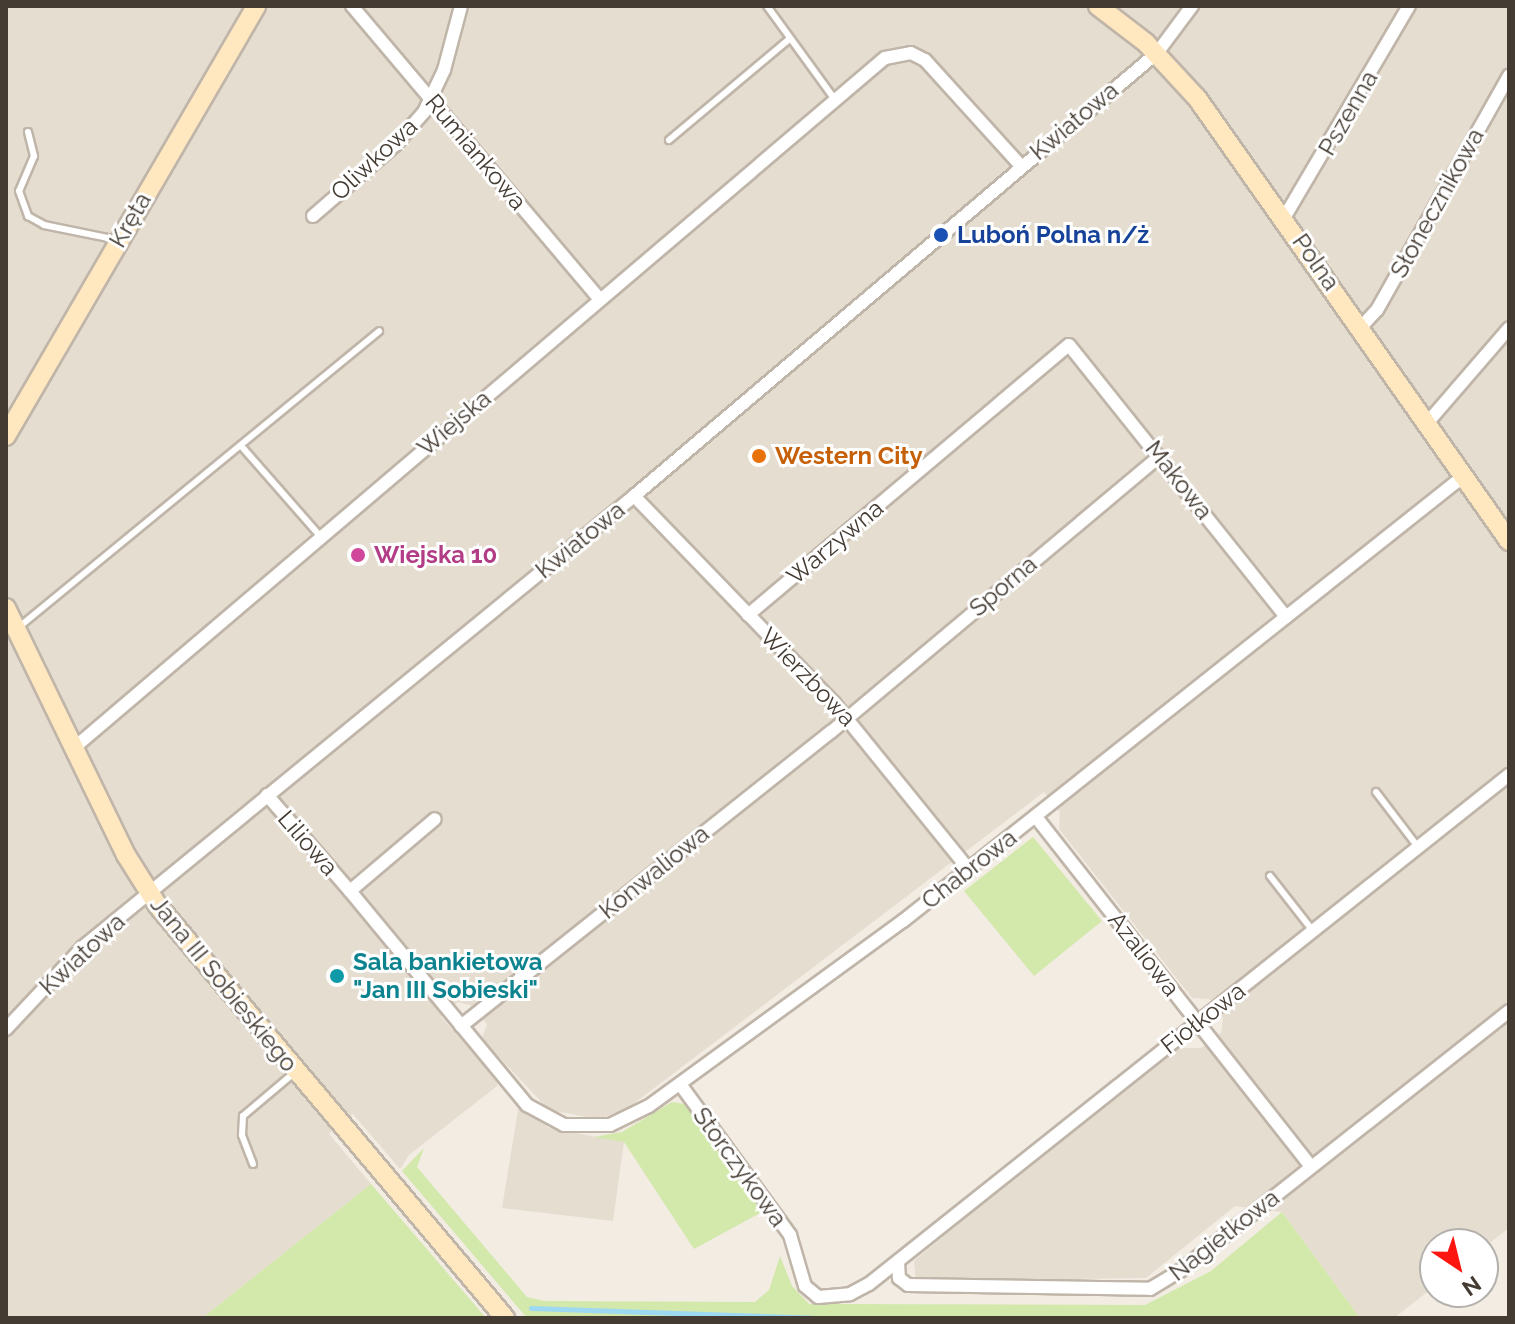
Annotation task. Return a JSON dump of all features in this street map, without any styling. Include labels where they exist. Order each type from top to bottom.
[{"type":"street","name":"Kręta","points":[[6,436],[256,6]]},
{"type":"street","name":"Rumiankowa","points":[[352,6],[600,299]]},
{"type":"street","points":[[432,100],[461,6]]},
{"type":"street","name":"Polna","points":[[1098,6],[1157,53],[1197,98],[1509,541]]},
{"type":"street","name":"Kwiatowa","points":[[6,1029],[83,947],[634,496],[1157,53],[1192,6]]},
{"type":"street","name":"Pszenna","points":[[1284,218],[1409,6]]},
{"type":"street","name":"Wiejska","points":[[75,747],[885,58],[911,53],[930,64],[1021,166]]},
{"type":"street","name":"Słonecznikowa","points":[[1361,327],[1377,310],[1509,76]]},
{"type":"street","name":"Oliwkowa","points":[[313,216],[395,145],[432,100]]},
{"type":"street","points":[[1428,422],[1509,328]]},
{"type":"street","name":"Makowa","points":[[1069,345],[1286,617]]},
{"type":"street","name":"Warzywna","points":[[748,615],[1069,345]]},
{"type":"street","name":"Sporna","points":[[847,718],[1160,456]]},
{"type":"street","name":"Chabrowa","points":[[461,1026],[527,1105],[564,1125],[610,1125],[680,1084],[969,870],[1465,475]]},
{"type":"street","name":"Wierzbowa","points":[[634,496],[847,718],[969,870]]},
{"type":"street","name":"Jana III Sobieskiego","points":[[6,608],[149,893],[295,1072],[505,1318]]},
{"type":"street","name":"Konwaliowa","points":[[461,1026],[847,718]]},
{"type":"street","name":"Fiołkowa","points":[[898,1261],[1509,775]]},
{"type":"street","name":"Liliowa","points":[[267,795],[461,1026]]},
{"type":"street","name":"Azaliowa","points":[[1036,817],[1311,1166]]},
{"type":"street","name":"Liliowa","points":[[350,891],[435,819]]},
{"type":"street","name":"Nagietkowa","points":[[898,1261],[899,1278],[908,1285],[1144,1290],[1180,1271],[1509,1011]]},
{"type":"street","name":"Storczykowa","points":[[680,1084],[790,1235],[805,1286],[818,1297],[850,1294],[898,1261]]},
{"type":"lane","points":[[767,6],[788,40],[836,101]]},
{"type":"lane","points":[[669,140],[788,40]]},
{"type":"lane","points":[[28,132],[34,156],[19,191],[28,216],[44,225],[118,240]]},
{"type":"lane","points":[[16,629],[243,448],[379,331]]},
{"type":"lane","points":[[243,448],[321,537]]},
{"type":"lane","points":[[1376,792],[1418,847]]},
{"type":"lane","points":[[1270,876],[1313,931]]},
{"type":"lane","points":[[253,1164],[242,1135],[243,1116],[295,1072]]},
{"type":"shaded area","points":[[6,6],[1509,6],[1509,1228],[1499,1236],[1499,1228],[1419,1228],[1419,1298],[1394,1318],[1360,1318],[1282,1212],[1235,1206],[1146,1278],[916,1281],[914,1261],[1025,1168],[1177,1048],[1201,1048],[1221,1033],[1223,1018],[1209,999],[1192,998],[1059,829],[1060,812],[1044,792],[628,1108],[598,1119],[549,1110],[482,1039],[487,1024],[470,1005],[458,1002],[441,1017],[498,1079],[497,1086],[409,1155],[400,1169],[353,1114],[329,1134],[371,1184],[202,1318],[6,1318]]},
{"type":"shaded area","points":[[519,1104],[549,1128],[624,1142],[613,1221],[502,1208]]},
{"type":"green space","points":[[1033,837],[1102,921],[1034,976],[964,891]]},
{"type":"green space","points":[[672,1102],[685,1104],[762,1212],[694,1249],[624,1142],[594,1137],[622,1132]]},
{"type":"green space","points":[[424,1148],[417,1167],[527,1297],[545,1301],[755,1302],[769,1290],[780,1256],[792,1286],[809,1304],[1145,1305],[1211,1271],[1282,1212],[1360,1318],[527,1318],[402,1171]]},
{"type":"green space","points":[[371,1184],[486,1318],[202,1318]]},
{"type":"waterway","points":[[531,1308],[813,1318]]},
{"type":"place","name":"Luboń Polna n/ż","points":[[941,235]]},
{"type":"place","name":"Western City","points":[[759,456]]},
{"type":"place","name":"Wiejska 10","points":[[358,555]]},
{"type":"place","name":"Sala bankietowa \"Jan III Sobieski\"","points":[[337,976]]}]
